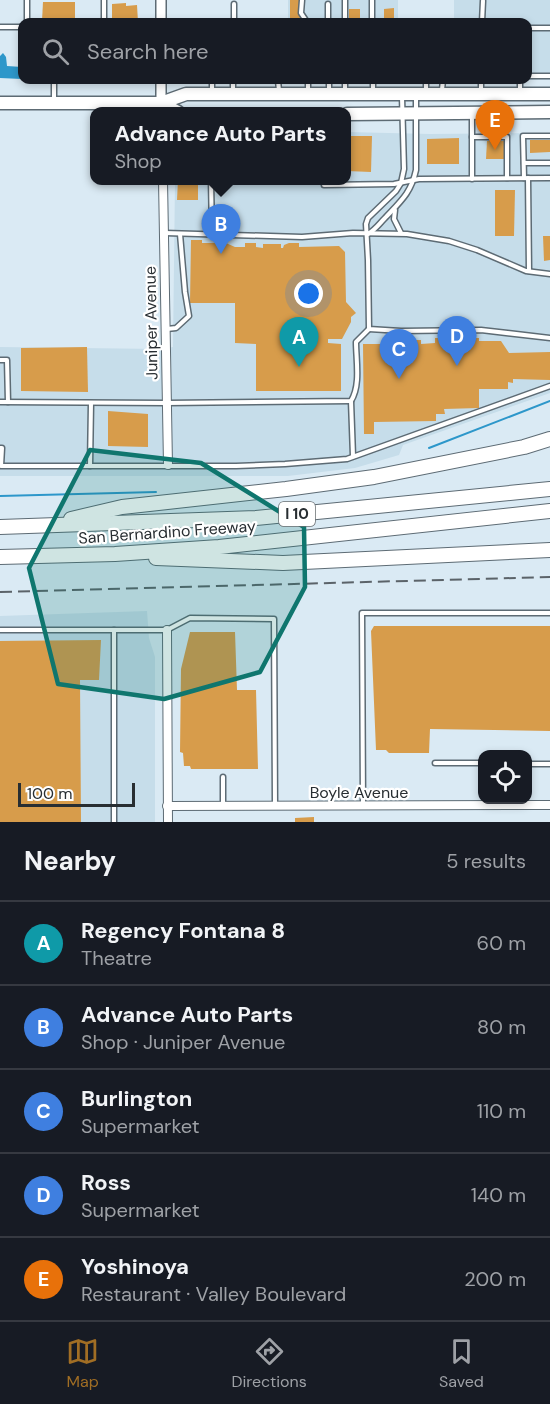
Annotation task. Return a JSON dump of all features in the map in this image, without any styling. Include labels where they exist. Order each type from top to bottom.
[{"type":"highway","points":[[43,526],[122,507],[330,484],[524,447],[550,439]]},
{"type":"highway","points":[[524,447],[550,446]]},
{"type":"highway","name":"San Bernardino Freeway","points":[[0,527],[256,518],[550,489]]},
{"type":"highway","name":"San Bernardino Freeway","points":[[0,558],[219,547],[550,511]]},
{"type":"highway","points":[[115,554],[179,560],[284,563],[413,558],[546,549]]},
{"type":"main road","points":[[0,103],[161,107],[186,94],[345,94],[373,88],[402,94],[550,94]]},
{"type":"main road","points":[[351,114],[550,112]]},
{"type":"street","points":[[161,0],[161,18]]},
{"type":"street","points":[[161,84],[161,107]]},
{"type":"street","name":"Juniper Avenue","points":[[163,185],[168,465]]},
{"type":"street","points":[[167,630],[168,822]]},
{"type":"street","name":"Boyle Avenue","points":[[168,806],[550,805]]},
{"type":"lane","points":[[27,0],[27,18]]},
{"type":"lane","points":[[104,0],[104,18]]},
{"type":"lane","points":[[302,0],[301,13],[304,18]]},
{"type":"lane","points":[[345,0],[345,18]]},
{"type":"lane","points":[[372,0],[372,18]]},
{"type":"lane","points":[[482,18],[483,1]]},
{"type":"lane","points":[[234,4],[234,18]]},
{"type":"lane","points":[[328,4],[328,18]]},
{"type":"lane","points":[[0,27],[18,27]]},
{"type":"lane","points":[[532,28],[550,28]]},
{"type":"lane","points":[[532,76],[550,76]]},
{"type":"lane","points":[[54,84],[54,103]]},
{"type":"lane","points":[[212,84],[212,94]]},
{"type":"lane","points":[[233,84],[233,94]]},
{"type":"lane","points":[[278,84],[279,94]]},
{"type":"lane","points":[[308,84],[308,94]]},
{"type":"lane","points":[[329,84],[329,94]]},
{"type":"lane","points":[[345,84],[345,94]]},
{"type":"lane","points":[[368,235],[378,228],[396,208],[414,180],[416,114],[425,84]]},
{"type":"lane","points":[[442,94],[443,84]]},
{"type":"lane","points":[[481,84],[481,94]]},
{"type":"lane","points":[[520,84],[520,94]]},
{"type":"lane","points":[[353,456],[351,400],[355,394],[356,342],[369,329],[366,224],[368,218],[396,191],[401,183],[404,169],[402,94]]},
{"type":"lane","points":[[472,113],[472,179]]},
{"type":"lane","points":[[529,271],[523,136],[550,136]]},
{"type":"lane","points":[[472,137],[507,137],[507,178]]},
{"type":"lane","points":[[524,163],[550,163]]},
{"type":"lane","points":[[351,184],[401,183],[414,180],[550,178]]},
{"type":"lane","points":[[211,185],[212,234]]},
{"type":"lane","points":[[396,208],[394,219],[401,234]]},
{"type":"lane","points":[[164,233],[302,237],[353,233],[401,234],[449,241],[529,271],[550,274]]},
{"type":"lane","points":[[166,330],[176,328],[189,316],[180,234]]},
{"type":"lane","points":[[369,329],[481,330],[550,338]]},
{"type":"lane","points":[[0,360],[7,360],[8,402]]},
{"type":"lane","points":[[0,448],[2,448],[1,466],[285,464],[346,459],[550,386]]},
{"type":"lane","points":[[0,402],[167,403],[351,400]]},
{"type":"lane","points":[[90,466],[91,403]]},
{"type":"lane","points":[[363,806],[362,613],[550,613]]},
{"type":"lane","points":[[0,630],[167,630],[190,618],[274,619],[275,806]]},
{"type":"lane","points":[[114,630],[114,822]]},
{"type":"lane","points":[[435,763],[478,764]]},
{"type":"lane","points":[[532,764],[550,764]]},
{"type":"lane","points":[[223,777],[223,806]]},
{"type":"highlighted area","points":[[90,450],[201,463],[304,527],[305,587],[260,672],[164,699],[58,684],[29,568]]},
{"type":"shaded area","points":[[288,0],[398,0],[398,18],[288,18]]},
{"type":"shaded area","points":[[454,0],[550,0],[550,80],[532,80],[532,18],[454,18]]},
{"type":"shaded area","points":[[351,132],[550,133],[550,393],[403,445],[399,455],[355,468],[288,476],[0,476],[0,347],[160,349],[173,347],[175,185],[351,185]]},
{"type":"shaded area","points":[[147,611],[149,638],[155,657],[155,822],[0,822],[0,616]]},
{"type":"water","points":[[3,53],[6,57],[7,66],[18,67],[18,79],[0,78],[0,56]]},
{"type":"building","points":[[290,0],[300,0],[300,18],[290,18]]},
{"type":"building","points":[[43,2],[75,2],[75,18],[42,18]]},
{"type":"building","points":[[112,4],[137,5],[138,18],[112,18]]},
{"type":"building","points":[[394,8],[394,18],[384,18],[384,9]]},
{"type":"building","points":[[349,9],[360,9],[360,18],[349,18]]},
{"type":"building","points":[[351,136],[372,136],[371,172],[351,171]]},
{"type":"building","points":[[459,138],[459,164],[427,164],[427,139]]},
{"type":"building","points":[[530,140],[550,140],[550,152],[530,153]]},
{"type":"building","points":[[487,141],[504,141],[504,159],[486,159]]},
{"type":"building","points":[[178,185],[198,185],[198,200],[177,200]]},
{"type":"building","points":[[495,190],[515,190],[514,236],[495,236]]},
{"type":"building","points":[[543,236],[550,236],[550,260],[544,261]]},
{"type":"building","points":[[191,240],[217,243],[219,240],[235,247],[245,247],[245,243],[256,243],[256,247],[263,248],[263,244],[281,244],[283,248],[289,243],[299,243],[299,247],[339,246],[345,252],[346,302],[356,313],[351,317],[351,322],[342,339],[328,339],[328,343],[341,344],[341,391],[256,391],[256,344],[235,343],[235,303],[190,303]]},
{"type":"building","points":[[435,338],[442,338],[442,342],[466,340],[466,343],[473,342],[473,338],[479,338],[479,341],[501,341],[509,353],[550,352],[550,380],[513,379],[513,383],[508,382],[508,389],[479,389],[479,408],[444,409],[445,414],[436,414],[436,421],[374,422],[374,434],[364,434],[363,344],[383,344],[383,340],[390,340],[390,343],[413,343],[413,340],[421,340],[421,344],[435,343]]},
{"type":"building","points":[[87,347],[88,392],[21,391],[21,348]]},
{"type":"building","points":[[108,411],[148,414],[148,447],[108,446]]},
{"type":"building","points":[[374,626],[550,626],[550,731],[430,729],[429,753],[389,753],[386,750],[376,750],[371,631]]},
{"type":"building","points":[[190,632],[235,632],[237,690],[256,690],[258,769],[191,769],[190,766],[184,766],[183,753],[180,752],[181,669]]},
{"type":"building","points":[[101,640],[99,680],[80,680],[81,822],[0,822],[0,641]]},
{"type":"building","points":[[314,817],[314,822],[295,822],[295,818]]},
{"type":"waterway","points":[[429,448],[550,401]]},
{"type":"waterway","points":[[0,496],[156,492]]},
{"type":"railway","points":[[0,592],[550,577]]},
{"type":"place","name":"Yoshinoya","points":[[495,150]]},
{"type":"place","name":"Advance Auto Parts","points":[[221,254]]},
{"type":"place","name":"Ross","points":[[457,366]]},
{"type":"place","name":"Regency Fontana 8","points":[[299,367]]},
{"type":"place","name":"Burlington","points":[[399,379]]}]
